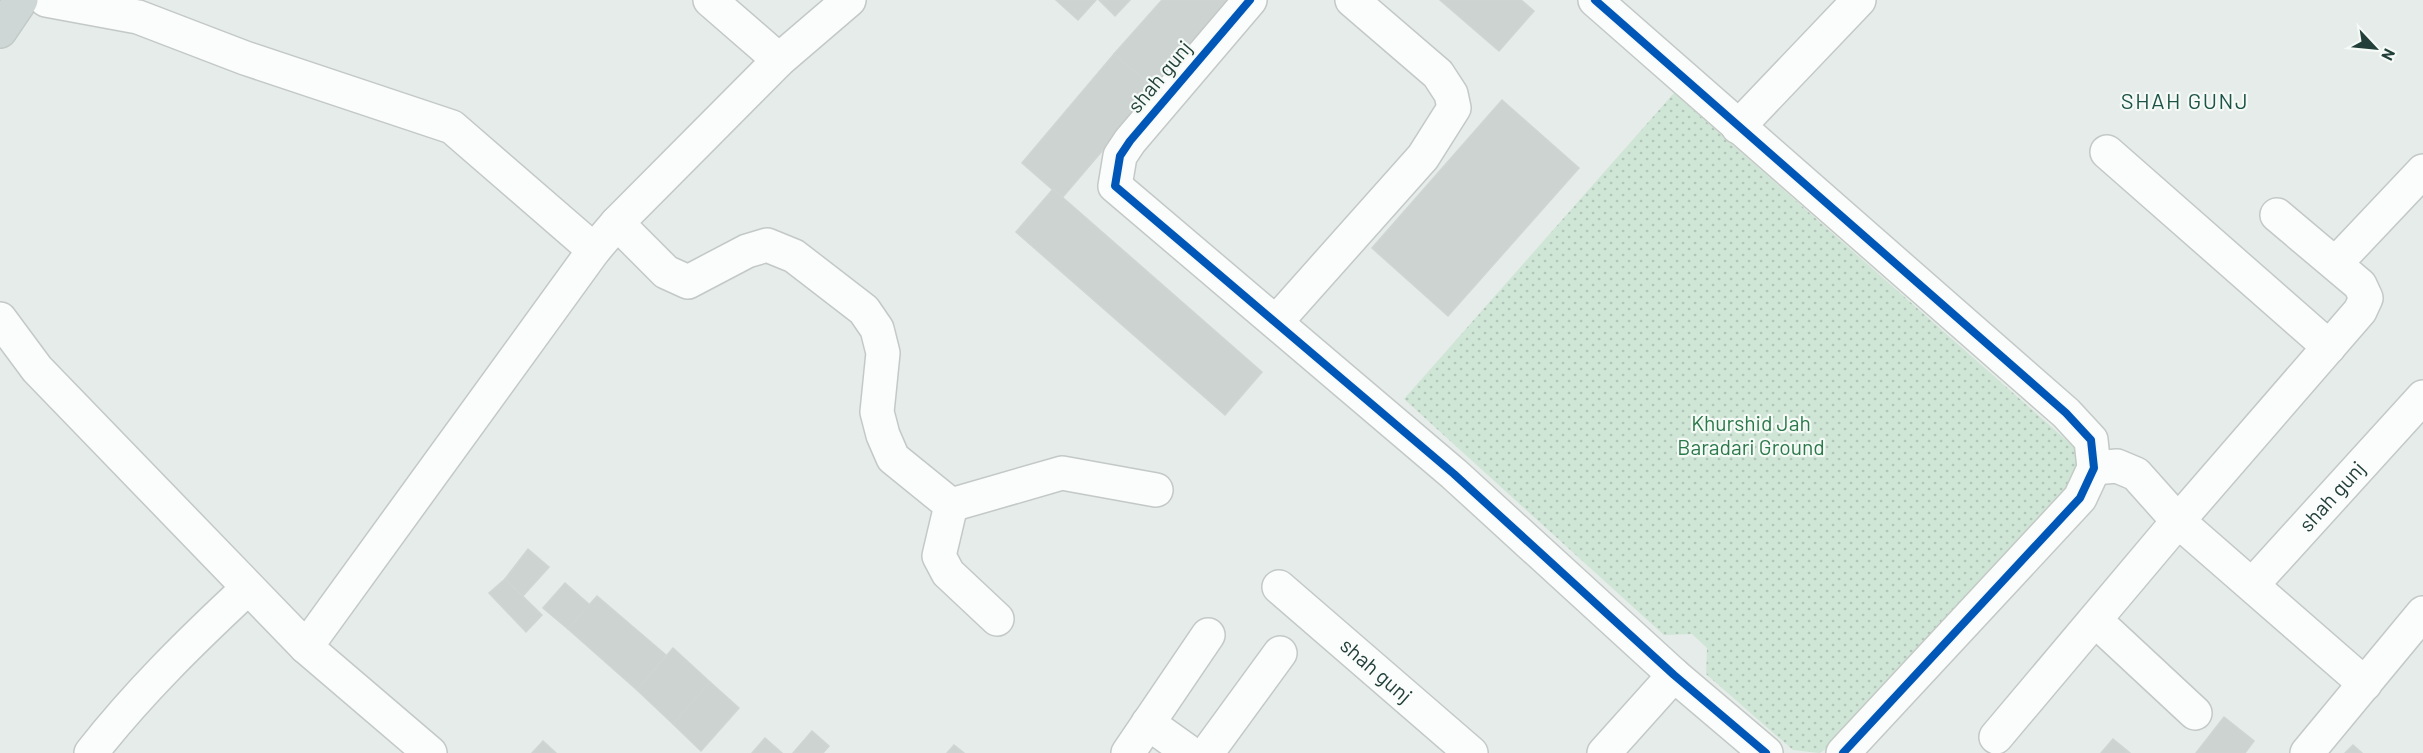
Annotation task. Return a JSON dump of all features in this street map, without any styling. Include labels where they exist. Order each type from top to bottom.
[{"type":"main road","points":[[0,31],[21,0]]},
{"type":"street","points":[[46,0],[144,9],[245,58],[452,127],[594,250]]},
{"type":"street","points":[[710,0],[779,60]]},
{"type":"street","points":[[306,647],[594,250],[617,223],[779,60],[849,0]]},
{"type":"street","name":"shah gunj","points":[[1250,0],[1130,141],[1120,156],[1114,186],[1276,322]]},
{"type":"street","points":[[1352,0],[1438,74],[1451,94],[1454,108],[1423,156],[1276,322],[1454,474],[1674,675],[1766,753]]},
{"type":"street","points":[[1595,0],[2066,413],[2091,440],[2094,468],[2080,498],[1843,753]]},
{"type":"street","points":[[1738,127],[1859,0]]},
{"type":"street","points":[[2108,152],[2329,347]]},
{"type":"street","points":[[2336,262],[2423,171]]},
{"type":"street","points":[[1996,736],[2360,311],[2366,298],[2360,285],[2336,262],[2277,215]]},
{"type":"street","points":[[617,223],[666,272],[688,282],[747,251],[766,245],[794,256],[864,310],[877,329],[883,353],[878,412],[893,458],[951,505]]},
{"type":"street","points":[[0,319],[37,369],[306,647],[430,753]]},
{"type":"street","name":"shah gunj","points":[[2253,584],[2420,407]]},
{"type":"street","points":[[2094,468],[2117,466],[2136,474],[2178,521],[2365,684]]},
{"type":"street","points":[[951,505],[1062,473],[1156,490]]},
{"type":"street","points":[[951,505],[939,556],[948,573],[997,618]]},
{"type":"street","name":"shah gunj","points":[[1279,587],[1471,753]]},
{"type":"street","points":[[91,753],[120,716],[186,646],[248,588]]},
{"type":"street","points":[[2307,753],[2423,613]]},
{"type":"street","points":[[2095,620],[2195,713]]},
{"type":"street","points":[[1128,753],[1208,635]]},
{"type":"street","points":[[1207,753],[1280,653]]},
{"type":"street","points":[[1604,753],[1674,675]]},
{"type":"street","points":[[1149,723],[1190,753]]},
{"type":"green space","name":"Khurshid Jah Baradari Ground","points":[[1674,93],[2074,447],[2083,477],[1844,739],[1819,753],[1793,750],[1706,674],[1707,648],[1692,634],[1664,635],[1404,399]]},
{"type":"building","points":[[1056,0],[1096,0],[1078,20]]},
{"type":"building","points":[[1099,0],[1130,0],[1115,16]]},
{"type":"building","points":[[1162,0],[1233,0],[1155,89],[1114,54]]},
{"type":"building","points":[[1440,0],[1521,0],[1534,11],[1499,51]]},
{"type":"building","points":[[1114,54],[1155,89],[1062,198],[1022,163]]},
{"type":"building","points":[[1502,100],[1579,168],[1448,316],[1372,248]]},
{"type":"building","points":[[1053,189],[1262,372],[1225,415],[1016,232]]},
{"type":"building","points":[[528,549],[549,567],[523,596],[505,579]]},
{"type":"building","points":[[505,579],[542,615],[526,632],[489,593]]},
{"type":"building","points":[[565,583],[590,605],[568,629],[543,608]]},
{"type":"building","points":[[597,596],[666,655],[637,690],[568,629]]},
{"type":"building","points":[[673,648],[710,682],[673,724],[637,690]]},
{"type":"building","points":[[710,682],[739,708],[701,751],[673,724]]},
{"type":"building","points":[[2224,717],[2254,741],[2245,753],[2196,753]]},
{"type":"building","points":[[812,731],[829,746],[823,753],[793,753]]},
{"type":"building","points":[[765,738],[782,753],[752,753]]},
{"type":"building","points":[[2113,739],[2130,753],[2101,753]]},
{"type":"building","points":[[543,741],[556,753],[532,753]]},
{"type":"building","points":[[954,745],[964,753],[947,753]]},
{"type":"building","points":[[2353,745],[2362,753],[2345,753]]},
{"type":"cycle path","points":[[1250,0],[1130,141],[1120,156],[1115,186],[1454,474],[1674,675],[1766,753]]},
{"type":"cycle path","points":[[1595,0],[2066,413],[2091,440],[2094,468],[2080,498],[1843,753]]},
{"type":"district","name":"SHAH GUNJ","points":[[2185,101]]}]
